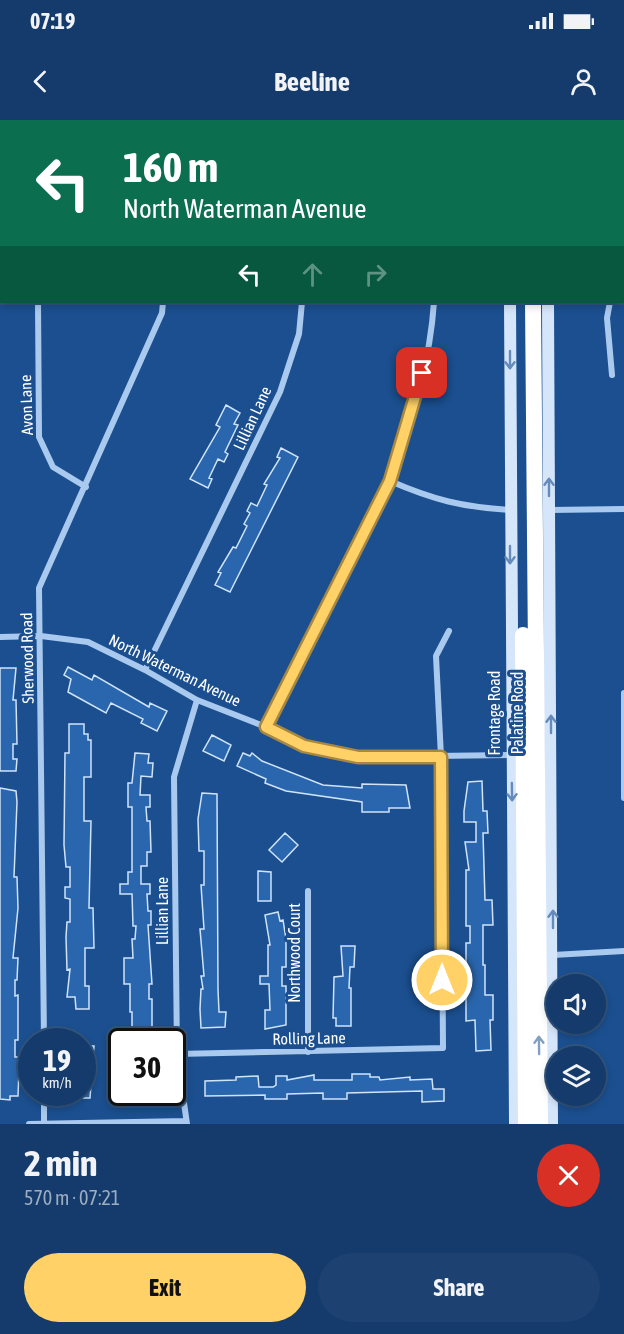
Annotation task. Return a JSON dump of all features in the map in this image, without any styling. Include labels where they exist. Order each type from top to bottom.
[{"type":"highway","name":"Palatine Road","points":[[522,303],[524,1121]]},
{"type":"highway","name":"Palatine Road","points":[[533,303],[540,1124]]},
{"type":"street","name":"Avon Lane","points":[[38,303],[39,438],[53,467],[86,487]]},
{"type":"street","name":"Sherwood Road","points":[[44,1028],[39,588],[162,313],[163,303]]},
{"type":"street","name":"Lillian Lane","points":[[146,670],[280,392],[299,334],[302,303]]},
{"type":"street","points":[[266,727],[390,481],[417,395],[432,329],[434,303]]},
{"type":"street","name":"Frontage Road","points":[[510,303],[511,755],[524,1121]]},
{"type":"street","points":[[548,303],[553,954],[552,1124]]},
{"type":"street","points":[[610,303],[607,318],[612,375]]},
{"type":"street","points":[[390,481],[433,499],[469,507],[510,510]]},
{"type":"street","points":[[549,510],[624,509]]},
{"type":"street","points":[[441,757],[436,656],[449,631]]},
{"type":"street","name":"North Waterman Avenue","points":[[0,637],[41,636],[88,642],[146,670],[197,700],[266,727],[304,746],[358,757],[511,755]]},
{"type":"street","points":[[623,693],[624,798]]},
{"type":"street","name":"Lillian Lane","points":[[177,1028],[174,777],[197,700]]},
{"type":"street","name":"Rolling Lane","points":[[186,1054],[443,1048],[441,757]]},
{"type":"street","name":"Northwood Court","points":[[308,891],[308,1052]]},
{"type":"street","points":[[553,954],[624,951]]},
{"type":"street","points":[[44,1106],[44,1123]]},
{"type":"street","name":"Lillian Lane","points":[[184,1106],[186,1122]]},
{"type":"street","points":[[29,1124],[186,1122]]},
{"type":"building","points":[[226,405],[240,413],[234,424],[238,425],[225,452],[228,454],[224,462],[218,459],[209,478],[212,479],[208,488],[190,479],[220,427],[216,425]]},
{"type":"building","points":[[281,448],[298,457],[230,592],[215,585],[221,573],[218,572],[233,547],[236,548],[247,526],[244,524],[250,513],[247,511],[251,503],[257,506],[267,485],[264,484],[280,458],[277,457]]},
{"type":"building","points":[[68,667],[92,680],[94,675],[149,707],[150,703],[167,711],[157,731],[141,723],[143,719],[111,703],[106,713],[68,692],[71,679],[64,675]]},
{"type":"building","points":[[0,668],[16,668],[13,700],[16,700],[17,744],[13,744],[13,759],[17,759],[16,771],[0,771]]},
{"type":"building","points":[[69,724],[84,724],[84,734],[88,734],[88,740],[91,740],[91,777],[84,777],[84,821],[91,821],[89,908],[93,908],[94,948],[85,948],[85,986],[89,986],[89,1009],[76,1009],[75,997],[67,997],[70,969],[67,970],[66,937],[67,922],[70,922],[70,899],[65,898],[65,887],[70,887],[70,867],[66,867],[64,845],[65,753],[69,753]]},
{"type":"building","points":[[212,735],[231,745],[224,761],[203,751]]},
{"type":"building","points":[[135,753],[149,754],[148,763],[153,763],[152,777],[141,776],[140,795],[150,795],[150,807],[146,807],[147,821],[150,821],[151,852],[147,852],[147,866],[141,866],[141,884],[150,884],[150,894],[147,894],[148,911],[151,911],[151,925],[148,925],[152,984],[149,984],[149,999],[152,999],[152,1028],[132,1028],[130,984],[124,984],[124,958],[133,958],[132,939],[135,939],[136,926],[133,926],[132,894],[120,894],[120,884],[128,884],[128,872],[132,872],[132,807],[128,807],[128,783],[132,783]]},
{"type":"building","points":[[243,753],[250,756],[252,753],[262,761],[323,785],[362,788],[362,784],[406,785],[410,808],[389,808],[389,812],[362,812],[362,802],[286,791],[265,783],[266,779],[237,766]]},
{"type":"building","points":[[482,781],[483,811],[487,811],[488,833],[483,833],[485,900],[492,900],[493,925],[483,925],[483,965],[485,965],[485,995],[493,995],[493,1020],[490,1020],[491,1050],[476,1051],[475,1020],[466,1021],[466,943],[470,943],[470,926],[466,926],[466,870],[469,870],[465,842],[476,842],[476,822],[464,822],[464,811],[468,782]]},
{"type":"building","points":[[0,788],[16,791],[17,802],[14,877],[17,877],[18,908],[13,958],[18,958],[15,996],[18,995],[18,1040],[15,1040],[15,1057],[18,1057],[18,1096],[10,1096],[10,1100],[0,1099]]},
{"type":"building","points":[[202,793],[217,794],[218,989],[219,1012],[226,1012],[225,1027],[201,1028],[201,989],[203,989],[201,976],[204,976],[200,929],[204,929],[201,885],[204,885],[204,851],[199,851],[198,819]]},
{"type":"building","points":[[285,833],[298,845],[282,862],[269,850]]},
{"type":"building","points":[[258,871],[271,872],[271,901],[258,901]]},
{"type":"building","points":[[278,912],[280,921],[283,920],[286,939],[286,967],[282,967],[282,986],[286,986],[286,1025],[265,1029],[265,1010],[270,1010],[269,984],[260,984],[260,976],[268,976],[268,945],[270,945],[265,915]]},
{"type":"building","points":[[341,946],[355,946],[354,967],[350,967],[351,1026],[336,1026],[336,1018],[333,1018],[334,977],[343,976]]},
{"type":"building","points":[[352,1074],[370,1074],[370,1077],[379,1077],[380,1080],[410,1077],[410,1080],[432,1079],[433,1089],[444,1089],[444,1101],[422,1102],[422,1091],[347,1093],[347,1099],[323,1099],[323,1093],[287,1094],[287,1099],[265,1099],[265,1095],[205,1096],[205,1081],[236,1080],[236,1077],[258,1076],[259,1087],[273,1087],[276,1085],[276,1076],[287,1076],[287,1080],[314,1075],[314,1080],[352,1080]]},
{"type":"route","points":[[422,373],[390,481],[266,727],[304,746],[330,753],[358,757],[441,757],[442,980]]}]
